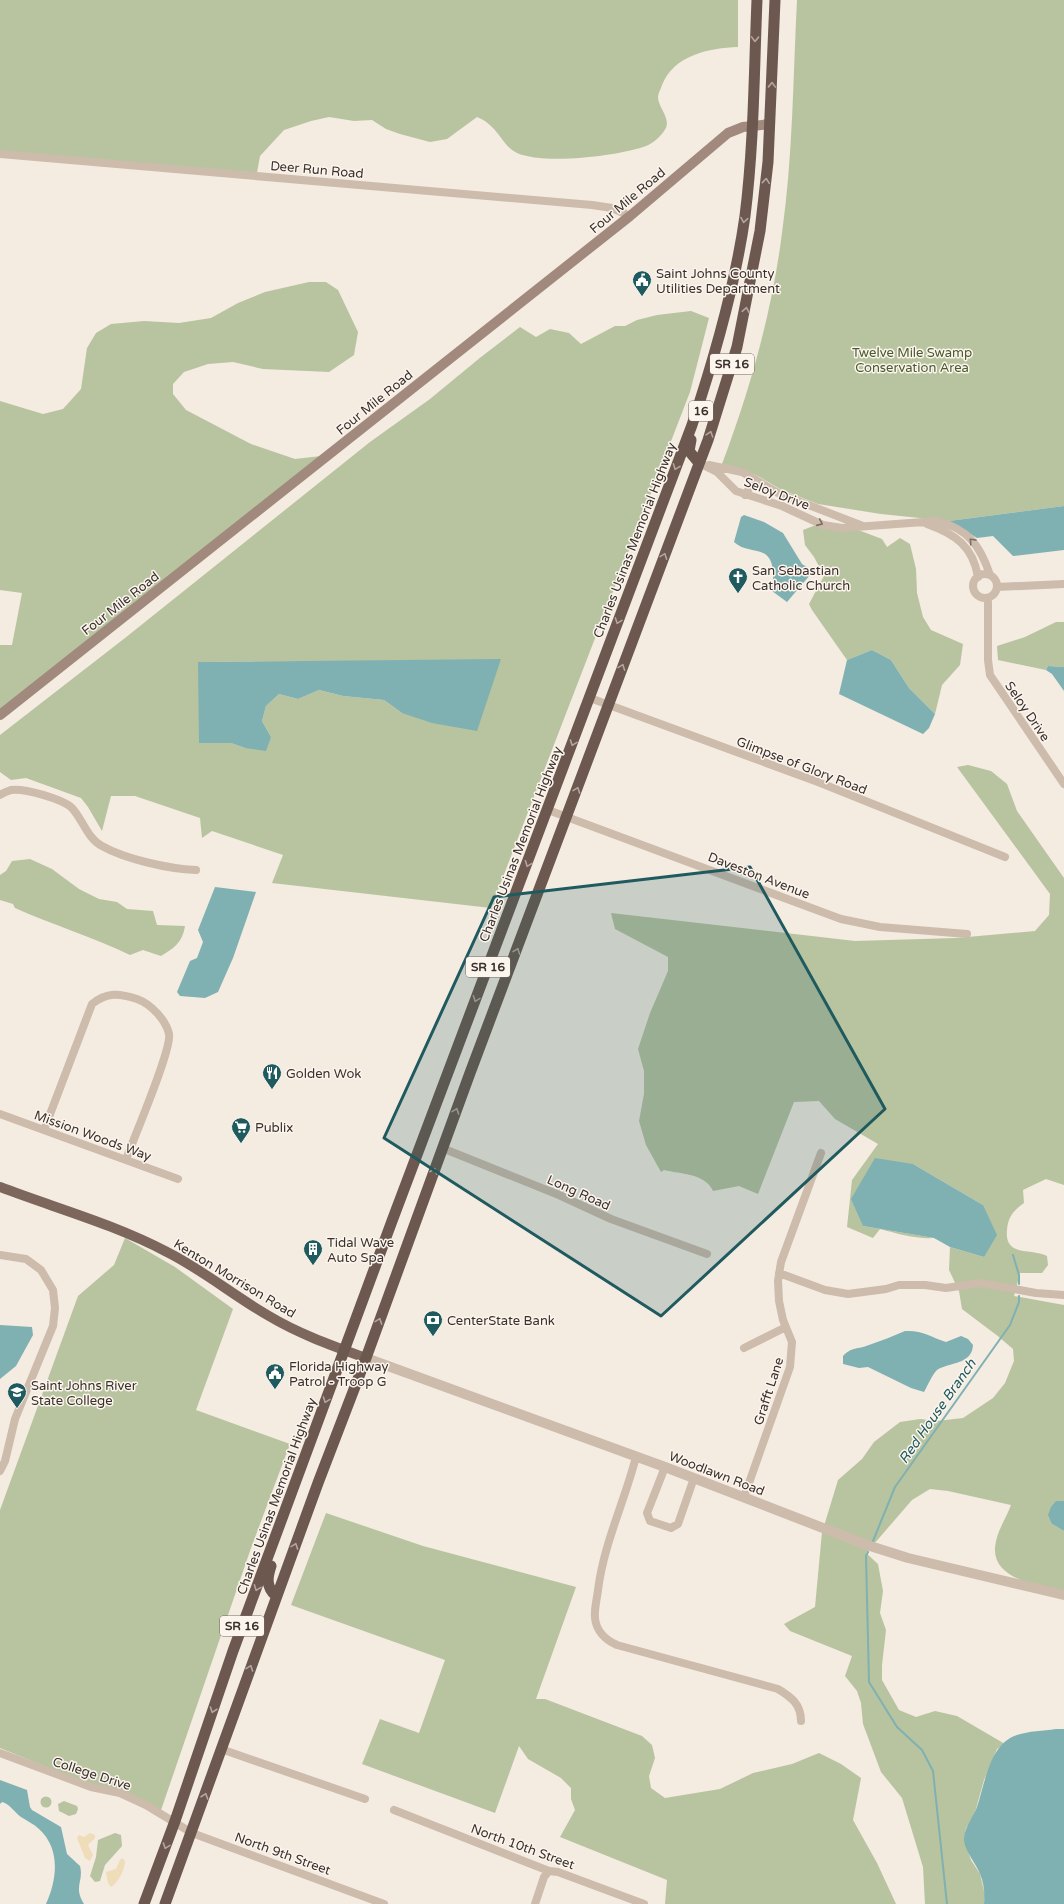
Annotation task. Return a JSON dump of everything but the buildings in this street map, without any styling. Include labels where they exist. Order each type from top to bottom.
[{"type":"highway","name":"Charles Usinas Memorial Highway","points":[[144,1904],[175,1821],[233,1651],[344,1350],[692,425],[715,355],[729,300],[744,216],[752,146],[757,0]]},
{"type":"highway","name":"SR 16","points":[[165,1904],[192,1833],[276,1596],[366,1358],[442,1148],[699,463],[729,374],[743,322],[760,231],[770,124],[775,0]]},
{"type":"highway","name":"16","points":[[699,463],[689,451],[713,374],[715,355]]},
{"type":"highway","points":[[276,1596],[268,1585],[267,1576],[304,1476],[312,1439]]},
{"type":"main road","name":"Four Mile Road","points":[[0,715],[630,216],[718,141],[736,129],[770,124]]},
{"type":"main road","name":"Kenton Morrison Road","points":[[0,1187],[126,1233],[165,1250],[270,1317],[344,1350],[366,1358]]},
{"type":"street","name":"Deer Run Road","points":[[0,154],[592,205],[612,208],[630,216]]},
{"type":"street","name":"Seloy Drive","points":[[699,463],[742,472],[780,494],[865,526]]},
{"type":"street","name":"Seloy Drive","points":[[699,463],[717,472],[736,491],[782,506],[828,526],[842,528],[937,521],[960,530],[978,548],[984,558],[990,575],[995,580],[997,587]]},
{"type":"street","points":[[745,495],[755,479]]},
{"type":"street","name":"Seloy Drive","points":[[922,522],[938,528],[966,545],[976,563],[978,577],[974,583],[974,591],[980,597],[988,598],[988,660],[990,675],[1003,697],[1064,784]]},
{"type":"street","points":[[978,577],[990,575]]},
{"type":"street","points":[[988,598],[995,594],[997,587],[1064,584]]},
{"type":"street","name":"Glimpse of Glory Road","points":[[590,698],[818,782],[1005,857]]},
{"type":"street","points":[[0,795],[12,790],[26,791],[62,801],[73,810],[92,838],[112,852],[175,869],[196,870]]},
{"type":"street","name":"Daveston Avenue","points":[[548,810],[841,919],[880,927],[967,934]]},
{"type":"street","points":[[44,1130],[92,1004],[101,997],[111,994],[123,995],[140,1000],[150,1006],[164,1023],[169,1035],[166,1054],[126,1160]]},
{"type":"street","name":"Mission Woods Way","points":[[0,1114],[178,1179]]},
{"type":"street","name":"Long Road","points":[[442,1148],[559,1195],[611,1219],[707,1254]]},
{"type":"street","name":"Grafft Lane","points":[[744,1497],[790,1367],[792,1342],[779,1301],[779,1273],[781,1262],[821,1153]]},
{"type":"street","points":[[0,1255],[19,1257],[35,1265],[41,1270],[53,1290],[56,1308],[53,1326],[18,1412],[5,1461],[0,1471]]},
{"type":"street","points":[[779,1273],[825,1290],[848,1294],[886,1289],[899,1285],[925,1285],[946,1288],[980,1283],[1036,1293],[1064,1294]]},
{"type":"street","points":[[744,1348],[786,1327]]},
{"type":"street","name":"Woodlawn Road","points":[[366,1358],[665,1467],[836,1534],[908,1558],[1064,1595]]},
{"type":"street","points":[[636,1457],[629,1484],[608,1540],[602,1565],[595,1618],[601,1633],[617,1645],[778,1690],[787,1694],[797,1704],[800,1711],[801,1721]]},
{"type":"street","points":[[665,1467],[647,1513],[650,1521],[671,1528],[678,1524],[694,1478]]},
{"type":"street","points":[[221,1749],[364,1799]]},
{"type":"street","name":"College Drive","points":[[0,1753],[91,1787],[120,1793],[175,1821]]},
{"type":"street","name":"North 10th Street","points":[[394,1810],[550,1871],[558,1872],[644,1904]]},
{"type":"street","name":"North 9th Street","points":[[175,1821],[192,1833],[384,1904]]},
{"type":"street","points":[[535,1904],[544,1877],[550,1871]]},
{"type":"highlighted area","points":[[750,867],[885,1109],[661,1316],[384,1138],[494,897]]},
{"type":"green space","points":[[0,0],[738,0],[738,47],[716,49],[694,55],[675,67],[662,85],[658,96],[666,118],[666,127],[654,142],[634,150],[581,158],[562,159],[529,157],[512,150],[490,125],[477,117],[447,139],[430,142],[386,129],[372,120],[354,121],[329,117],[284,130],[260,156],[256,178],[0,153]]},
{"type":"green space","name":"Twelve Mile Swamp Conservation Area","points":[[797,0],[1064,0],[1064,506],[949,521],[881,514],[818,504],[782,490],[756,475],[722,464],[751,379],[766,321],[778,263],[786,204],[792,116]]},
{"type":"green space","points":[[309,282],[326,282],[338,290],[358,332],[354,355],[329,372],[263,369],[233,362],[208,364],[184,372],[173,384],[173,394],[186,410],[251,444],[295,459],[321,456],[0,710],[0,645],[12,645],[22,593],[0,590],[0,401],[43,414],[63,409],[81,389],[87,348],[96,333],[111,324],[144,321],[179,323],[211,318],[238,303],[265,292]]},
{"type":"green space","points":[[691,311],[709,318],[690,392],[491,908],[272,883],[283,855],[212,831],[202,838],[200,818],[135,796],[111,796],[102,831],[81,798],[26,778],[11,780],[0,772],[0,735],[125,638],[370,442],[430,399],[520,327],[536,337],[550,329],[569,333],[581,344],[615,326],[625,326],[637,320],[657,315]],"holes":[[[501,660],[402,713],[384,700],[343,696],[319,690],[298,699],[279,694],[266,706],[262,721],[271,737],[245,748],[231,743],[198,662]]]},
{"type":"green space","points":[[821,523],[837,531],[853,528],[882,539],[887,547],[900,538],[910,544],[916,569],[917,593],[923,617],[931,630],[963,644],[960,665],[942,685],[935,714],[909,688],[891,660],[872,650],[847,660],[812,610],[809,604],[824,576],[814,557],[805,545],[803,530]]},
{"type":"green space","points":[[1056,622],[1064,622],[1064,667],[1048,666],[1046,670],[998,660],[997,646],[1025,637]]},
{"type":"green space","points":[[968,765],[991,771],[1007,784],[1017,811],[1064,878],[1064,1185],[1046,1179],[1023,1190],[1024,1203],[1012,1215],[1009,1221],[1007,1239],[1010,1245],[1015,1248],[1047,1256],[1048,1265],[1042,1273],[1020,1273],[1014,1296],[1064,1305],[1064,1501],[1056,1501],[1052,1524],[1064,1531],[1064,1592],[1020,1580],[1002,1568],[996,1559],[995,1548],[997,1536],[1011,1505],[948,1491],[930,1489],[912,1500],[874,1544],[824,1526],[838,1480],[862,1459],[874,1442],[900,1422],[920,1419],[937,1421],[963,1418],[993,1398],[1005,1383],[1014,1361],[1013,1349],[962,1309],[959,1291],[949,1270],[950,1247],[984,1257],[983,1205],[913,1164],[863,1226],[934,1238],[914,1237],[880,1229],[873,1238],[847,1227],[852,1180],[878,1144],[835,1119],[819,1101],[794,1102],[758,1194],[739,1186],[713,1191],[704,1181],[692,1175],[664,1170],[661,1172],[646,1145],[639,1121],[644,1094],[644,1071],[638,1049],[650,1013],[668,971],[668,957],[615,929],[611,913],[855,941],[956,938],[1035,931],[1049,915],[1050,894],[957,767]]},
{"type":"green space","points":[[30,859],[52,869],[79,889],[99,899],[117,902],[127,909],[153,911],[157,925],[185,926],[180,941],[170,951],[161,956],[143,950],[130,955],[102,942],[29,914],[15,908],[13,904],[0,900],[0,875],[6,871],[12,861]]},
{"type":"green space","points":[[125,1238],[175,1267],[233,1309],[196,1410],[290,1444],[251,1548],[160,1813],[0,1748],[0,1510],[78,1296],[114,1265]]},
{"type":"green space","points":[[326,1513],[423,1546],[576,1587],[536,1699],[545,1699],[642,1736],[652,1745],[655,1758],[649,1776],[651,1788],[665,1798],[720,1789],[753,1773],[792,1764],[819,1753],[841,1764],[861,1778],[853,1820],[877,1863],[896,1904],[665,1904],[667,1880],[560,1837],[575,1810],[571,1799],[571,1788],[561,1778],[528,1759],[519,1746],[495,1813],[362,1764],[380,1719],[419,1733],[445,1660],[291,1605]]},
{"type":"green space","points":[[822,1532],[869,1550],[866,1553],[878,1564],[883,1591],[880,1613],[886,1630],[882,1680],[899,1710],[916,1717],[935,1711],[957,1716],[1005,1744],[997,1749],[984,1780],[974,1816],[966,1828],[964,1839],[971,1860],[980,1874],[985,1895],[984,1904],[925,1904],[923,1867],[902,1798],[881,1772],[863,1724],[861,1703],[857,1691],[845,1676],[852,1656],[790,1631],[784,1624],[815,1607]]},
{"type":"green space","points":[[46,1796],[50,1798],[52,1802],[50,1806],[46,1808],[42,1806],[40,1802],[42,1798]]},
{"type":"green space","points":[[64,1801],[77,1806],[78,1809],[76,1814],[69,1816],[59,1811],[58,1804]]},
{"type":"green space","points":[[115,1833],[121,1835],[122,1846],[105,1865],[100,1881],[95,1882],[90,1876],[96,1857],[98,1840]]},
{"type":"sand","points":[[90,1833],[95,1835],[95,1838],[88,1845],[93,1855],[90,1861],[85,1858],[77,1838],[79,1835],[84,1837]]},
{"type":"sand","points":[[122,1858],[125,1861],[125,1864],[122,1872],[119,1879],[111,1887],[108,1883],[106,1872],[116,1869]]},
{"type":"water","points":[[1064,506],[1064,550],[1013,556],[993,536],[977,538],[949,521]]},
{"type":"water","points":[[744,515],[764,522],[783,533],[802,564],[810,569],[810,575],[787,602],[772,591],[773,572],[768,557],[764,553],[746,549],[734,542],[741,517]]},
{"type":"water","points":[[872,650],[891,660],[909,688],[935,714],[929,728],[923,734],[839,694],[847,660]]},
{"type":"water","points":[[501,659],[477,731],[432,723],[402,713],[384,700],[343,696],[319,690],[298,699],[279,694],[266,706],[262,721],[271,737],[266,751],[245,748],[231,743],[199,743],[198,662]]},
{"type":"water","points":[[1048,666],[1064,667],[1064,691],[1052,674],[1046,670]]},
{"type":"water","points":[[215,887],[256,892],[233,958],[218,992],[205,998],[180,996],[177,992],[190,961],[197,958],[203,942],[198,930]]},
{"type":"water","points":[[875,1158],[913,1164],[983,1205],[997,1235],[984,1257],[950,1247],[934,1238],[863,1226],[851,1199]]},
{"type":"water","points":[[0,1325],[32,1327],[33,1335],[16,1366],[0,1379]]},
{"type":"water","points":[[905,1331],[921,1333],[946,1342],[961,1336],[968,1339],[973,1345],[972,1351],[964,1360],[937,1370],[924,1392],[911,1388],[868,1367],[859,1368],[843,1364],[843,1356],[852,1349],[874,1343]]},
{"type":"water","points":[[1056,1501],[1064,1501],[1064,1531],[1052,1524],[1048,1515],[1051,1507]]},
{"type":"water","points":[[1064,1729],[1064,1904],[984,1904],[982,1881],[967,1850],[964,1837],[977,1807],[986,1776],[994,1756],[1000,1747],[1017,1735]]},
{"type":"water","points":[[0,1780],[27,1790],[30,1807],[32,1810],[61,1827],[67,1854],[80,1866],[81,1876],[79,1893],[84,1904],[46,1904],[53,1885],[55,1865],[51,1846],[46,1837],[37,1827],[21,1817],[7,1804],[2,1802],[0,1804]]},
{"type":"waterway","name":"Red House Branch","points":[[1013,1255],[1019,1275],[1019,1284]]},
{"type":"waterway","name":"Red House Branch","points":[[873,1541],[895,1487],[1010,1325],[1019,1302],[1019,1296]]},
{"type":"waterway","name":"Red House Branch","points":[[868,1552],[866,1556],[869,1682],[897,1727],[922,1750],[933,1771],[947,1904]]},
{"type":"place","name":"Saint Johns County Utilities Department","points":[[642,297]]},
{"type":"place","name":"San Sebastian Catholic Church","points":[[738,594]]},
{"type":"place","name":"Golden Wok","points":[[272,1090]]},
{"type":"place","name":"Publix","points":[[241,1144]]},
{"type":"place","name":"Tidal Wave Auto Spa","points":[[313,1266]]},
{"type":"place","name":"CenterState Bank","points":[[433,1337]]},
{"type":"place","name":"Florida Highway Patrol - Troop G","points":[[275,1390]]},
{"type":"place","name":"Saint Johns River State College","points":[[17,1409]]}]
